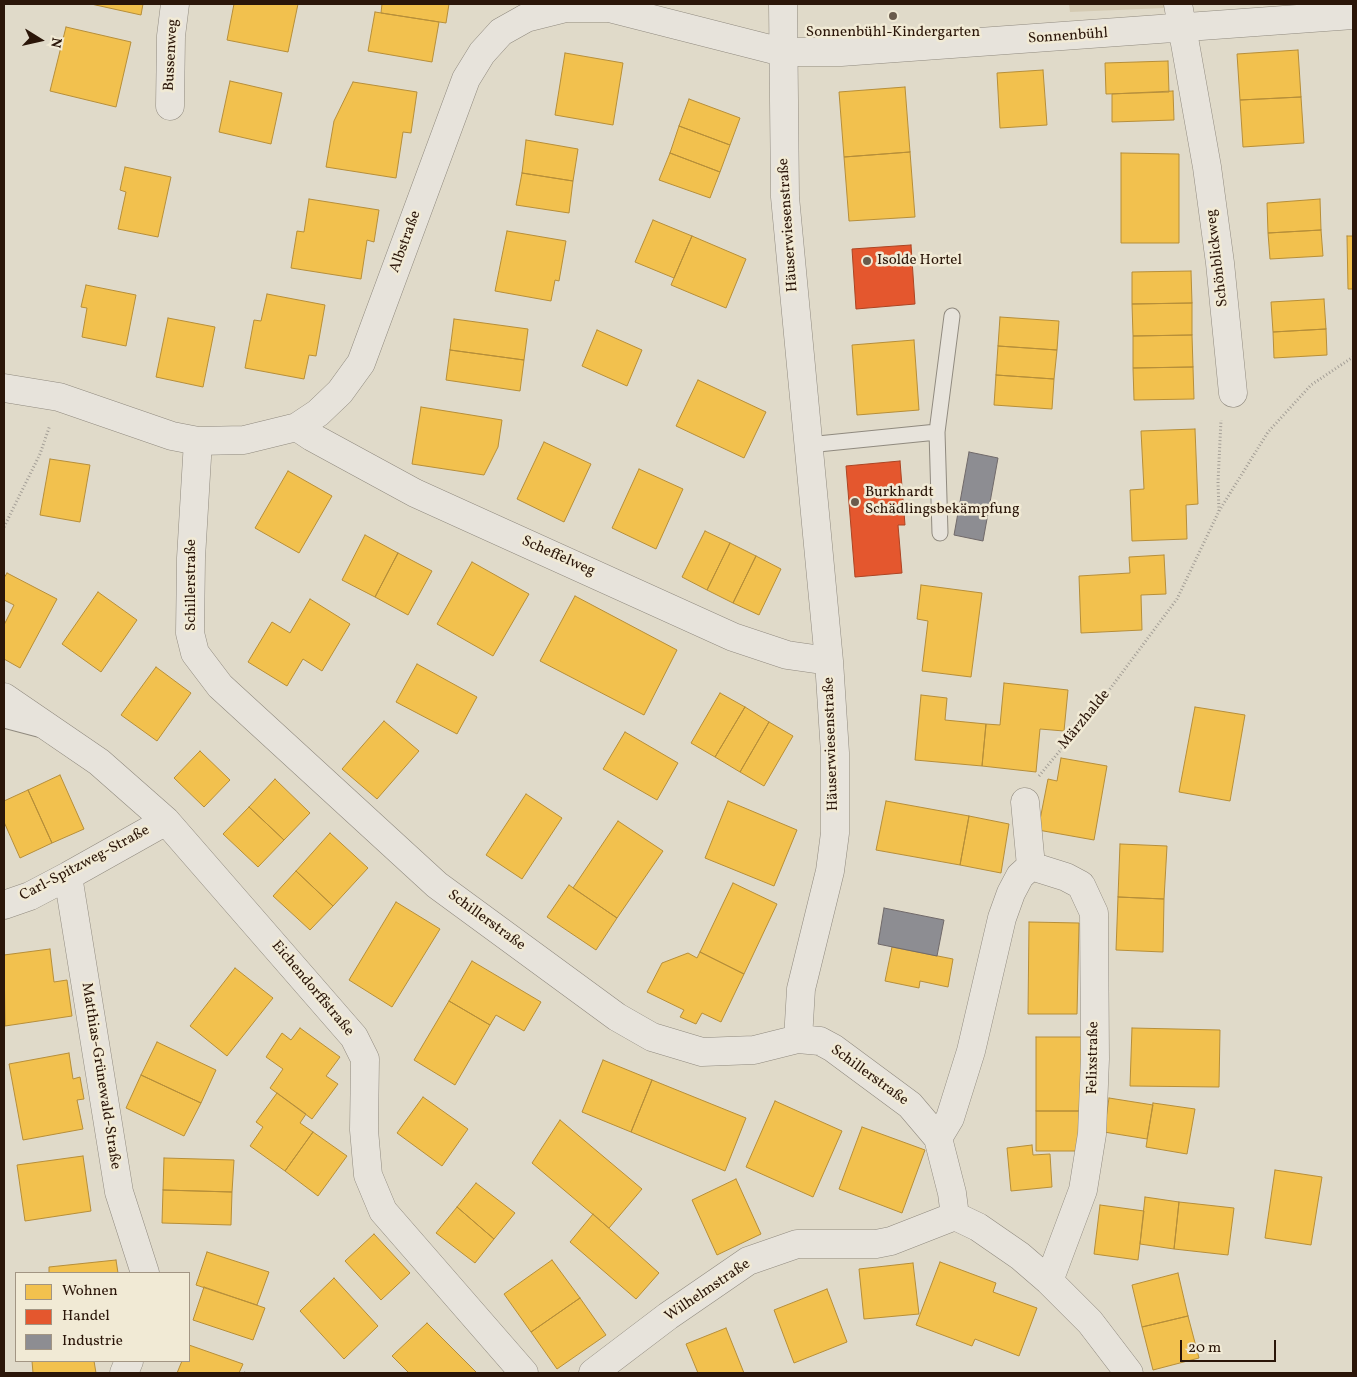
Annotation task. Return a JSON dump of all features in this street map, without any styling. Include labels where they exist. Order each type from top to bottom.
[{"type":"street","name":"Bussenweg","points":[[170,106],[171,36],[175,4]]},
{"type":"street","name":"Häuserwiesenstraße","points":[[783,4],[785,197],[835,753],[835,834],[830,871],[800,989],[798,1039]]},
{"type":"street","name":"Albstraße","points":[[4,388],[59,398],[172,436],[198,441],[244,440],[297,427],[318,413],[340,392],[361,363],[466,79],[482,53],[524,11],[566,8],[609,8],[782,52]]},
{"type":"street","name":"Sonnenbühl","points":[[782,52],[841,52],[1179,17],[1353,16]]},
{"type":"street","name":"Schönblickweg","points":[[1179,17],[1208,177],[1220,263],[1233,393]]},
{"type":"street","name":"Scheffelweg","points":[[297,427],[415,493],[733,637],[787,656],[828,661]]},
{"type":"street","name":"Schillerstraße","points":[[198,441],[191,558],[190,633],[195,652],[220,686],[437,885],[617,1017],[652,1037],[702,1052],[754,1050],[798,1039],[820,1041],[833,1048],[910,1106],[938,1138],[952,1193],[955,1216]]},
{"type":"street","name":"Eichendorffstraße","points":[[4,697],[99,762],[166,821],[354,1037],[365,1059],[364,1130],[368,1175],[384,1211],[524,1373]]},
{"type":"street","points":[[938,1138],[950,1118],[971,1051],[1002,918],[1020,876],[1031,866],[1025,802]]},
{"type":"street","name":"Carl-Spitzweg-Straße","points":[[4,905],[30,896],[166,821]]},
{"type":"street","name":"Felixstraße","points":[[1031,866],[1066,878],[1081,886],[1094,913],[1092,1134],[1083,1190],[1049,1281]]},
{"type":"street","name":"Matthias-Grünewald-Straße","points":[[68,876],[119,1192],[145,1272]]},
{"type":"street","points":[[955,1216],[978,1227],[1020,1256],[1049,1281],[1090,1322],[1129,1373]]},
{"type":"street","name":"Wilhelmstraße","points":[[593,1373],[668,1316],[748,1261],[797,1244],[876,1244],[891,1241],[955,1216]]},
{"type":"lane","points":[[940,533],[937,432],[952,316]]},
{"type":"lane","points":[[808,445],[937,432]]},
{"type":"lane","points":[[4,720],[59,734]]},
{"type":"path","name":"Märzhalde","points":[[1025,802],[1030,787],[1101,700],[1177,599],[1219,511],[1268,432],[1311,385],[1353,357]]},
{"type":"path","points":[[1219,511],[1218,482],[1221,416],[1233,393]]},
{"type":"path","points":[[4,527],[40,454]]},
{"type":"shaded area","points":[[1069,4],[1165,4],[1165,8],[1070,12]]},
{"type":"building: Wohnen","points":[[91,4],[143,4],[141,15]]},
{"type":"building: Wohnen","points":[[234,4],[298,4],[288,52],[227,40]]},
{"type":"building: Wohnen","points":[[382,4],[449,4],[446,23],[381,13]]},
{"type":"building: Wohnen","points":[[375,12],[439,22],[432,62],[368,51]]},
{"type":"building: Wohnen","points":[[66,27],[131,42],[116,107],[50,91]]},
{"type":"building: Wohnen","points":[[1298,50],[1301,97],[1240,100],[1237,54]]},
{"type":"building: Wohnen","points":[[565,53],[623,63],[613,125],[555,115]]},
{"type":"building: Wohnen","points":[[1168,61],[1169,92],[1106,94],[1105,63]]},
{"type":"building: Wohnen","points":[[1043,70],[1047,125],[1000,128],[997,73]]},
{"type":"building: Wohnen","points":[[230,81],[282,93],[271,144],[219,132]]},
{"type":"building: Wohnen","points":[[353,82],[417,92],[411,133],[403,132],[396,178],[326,167],[334,121]]},
{"type":"building: Wohnen","points":[[905,87],[910,152],[844,157],[839,92]]},
{"type":"building: Wohnen","points":[[1173,91],[1174,120],[1112,122],[1112,94]]},
{"type":"building: Wohnen","points":[[1301,97],[1304,143],[1243,147],[1240,100]]},
{"type":"building: Wohnen","points":[[689,99],[740,118],[730,145],[679,126]]},
{"type":"building: Wohnen","points":[[679,126],[730,145],[720,172],[670,153]]},
{"type":"building: Wohnen","points":[[526,140],[578,149],[573,181],[522,173]]},
{"type":"building: Wohnen","points":[[910,152],[915,217],[849,221],[844,157]]},
{"type":"building: Wohnen","points":[[670,153],[720,172],[710,198],[659,180]]},
{"type":"building: Wohnen","points":[[1121,153],[1179,154],[1179,243],[1121,243]]},
{"type":"building: Wohnen","points":[[125,167],[171,177],[158,237],[118,229],[126,192],[120,190]]},
{"type":"building: Wohnen","points":[[522,173],[573,181],[569,213],[516,205]]},
{"type":"building: Wohnen","points":[[309,199],[379,210],[374,242],[367,240],[361,279],[291,268],[297,231],[304,232]]},
{"type":"building: Wohnen","points":[[1320,199],[1321,230],[1268,233],[1267,203]]},
{"type":"building: Wohnen","points":[[653,220],[692,236],[674,278],[635,262]]},
{"type":"building: Wohnen","points":[[1321,230],[1323,256],[1270,259],[1268,233]]},
{"type":"building: Wohnen","points":[[507,231],[566,241],[559,281],[555,280],[551,301],[495,291]]},
{"type":"building: Wohnen","points":[[692,236],[746,259],[726,308],[671,285]]},
{"type":"building: Wohnen","points":[[1347,236],[1353,236],[1353,289],[1348,289]]},
{"type":"building: Wohnen","points":[[1191,271],[1192,303],[1132,304],[1132,272]]},
{"type":"building: Wohnen","points":[[86,285],[136,295],[126,346],[82,337],[87,308],[81,307]]},
{"type":"building: Wohnen","points":[[267,294],[325,305],[316,356],[309,355],[304,379],[245,368],[254,320],[261,321]]},
{"type":"building: Wohnen","points":[[1324,299],[1326,329],[1273,332],[1271,302]]},
{"type":"building: Wohnen","points":[[1192,303],[1192,335],[1133,336],[1132,304]]},
{"type":"building: Wohnen","points":[[1000,317],[1059,321],[1057,350],[998,346]]},
{"type":"building: Wohnen","points":[[168,318],[215,327],[203,387],[156,377]]},
{"type":"building: Wohnen","points":[[454,319],[528,329],[524,360],[450,350]]},
{"type":"building: Wohnen","points":[[1326,329],[1327,355],[1274,358],[1273,332]]},
{"type":"building: Wohnen","points":[[597,330],[642,350],[627,386],[582,366]]},
{"type":"building: Wohnen","points":[[1192,335],[1193,367],[1133,368],[1133,336]]},
{"type":"building: Wohnen","points":[[914,340],[919,410],[857,415],[852,345]]},
{"type":"building: Wohnen","points":[[998,346],[1057,350],[1054,379],[996,375]]},
{"type":"building: Wohnen","points":[[450,350],[524,360],[520,391],[446,380]]},
{"type":"building: Wohnen","points":[[1193,367],[1194,399],[1134,400],[1133,368]]},
{"type":"building: Wohnen","points":[[996,375],[1054,379],[1052,409],[994,405]]},
{"type":"building: Wohnen","points":[[698,380],[766,412],[744,458],[676,426]]},
{"type":"building: Wohnen","points":[[421,407],[502,420],[498,447],[484,475],[412,464]]},
{"type":"building: Wohnen","points":[[1195,429],[1198,504],[1186,505],[1187,539],[1132,541],[1130,490],[1144,489],[1141,431]]},
{"type":"building: Wohnen","points":[[544,442],[591,464],[564,522],[517,499]]},
{"type":"building: Wohnen","points":[[50,459],[90,465],[80,522],[40,515]]},
{"type":"building: Wohnen","points":[[639,469],[683,489],[656,549],[612,528]]},
{"type":"building: Wohnen","points":[[288,471],[332,496],[299,553],[255,528]]},
{"type":"building: Wohnen","points":[[705,531],[730,543],[707,590],[682,577]]},
{"type":"building: Wohnen","points":[[365,535],[398,553],[375,597],[342,580]]},
{"type":"building: Wohnen","points":[[730,543],[756,556],[733,603],[707,590]]},
{"type":"building: Wohnen","points":[[398,553],[432,571],[408,615],[375,597]]},
{"type":"building: Wohnen","points":[[1164,555],[1166,594],[1141,595],[1142,630],[1081,633],[1079,576],[1130,573],[1129,557]]},
{"type":"building: Wohnen","points":[[756,556],[781,569],[759,615],[733,603]]},
{"type":"building: Wohnen","points":[[472,562],[529,594],[493,656],[437,624]]},
{"type":"building: Wohnen","points":[[7,573],[57,599],[20,668],[4,659],[4,625],[14,605],[4,600],[4,578]]},
{"type":"building: Wohnen","points":[[921,585],[982,593],[971,677],[922,671],[928,621],[917,619]]},
{"type":"building: Wohnen","points":[[98,592],[137,620],[101,672],[62,644]]},
{"type":"building: Wohnen","points":[[575,596],[677,650],[644,715],[540,661]]},
{"type":"building: Wohnen","points":[[310,599],[350,624],[322,671],[303,659],[287,686],[248,662],[272,622],[290,633]]},
{"type":"building: Wohnen","points":[[417,664],[477,697],[457,734],[396,702]]},
{"type":"building: Wohnen","points":[[156,667],[191,693],[157,741],[121,715]]},
{"type":"building: Wohnen","points":[[1004,683],[1068,690],[1064,731],[1040,729],[1036,772],[982,766],[986,724],[1000,725]]},
{"type":"building: Wohnen","points":[[720,693],[745,707],[715,757],[691,743]]},
{"type":"building: Wohnen","points":[[921,695],[947,698],[945,720],[986,724],[982,766],[915,760]]},
{"type":"building: Wohnen","points":[[745,707],[769,722],[740,772],[715,757]]},
{"type":"building: Wohnen","points":[[1195,707],[1245,715],[1230,801],[1179,792]]},
{"type":"building: Wohnen","points":[[384,721],[419,751],[377,799],[342,769]]},
{"type":"building: Wohnen","points":[[769,722],[793,736],[764,786],[740,772]]},
{"type":"building: Wohnen","points":[[625,732],[678,763],[657,800],[603,769]]},
{"type":"building: Wohnen","points":[[200,751],[230,780],[204,807],[174,778]]},
{"type":"building: Wohnen","points":[[1061,758],[1107,766],[1094,840],[1038,830],[1048,779],[1057,781]]},
{"type":"building: Wohnen","points":[[60,775],[84,829],[52,843],[28,790]]},
{"type":"building: Wohnen","points":[[275,779],[310,813],[284,840],[249,807]]},
{"type":"building: Wohnen","points":[[28,790],[52,843],[20,858],[4,822],[4,801]]},
{"type":"building: Wohnen","points":[[526,794],[562,818],[522,879],[486,855]]},
{"type":"building: Wohnen","points":[[728,801],[797,830],[774,886],[705,858]]},
{"type":"building: Wohnen","points":[[886,801],[969,816],[960,865],[876,850]]},
{"type":"building: Wohnen","points":[[249,807],[284,840],[258,867],[223,834]]},
{"type":"building: Wohnen","points":[[969,816],[1009,824],[1001,873],[960,865]]},
{"type":"building: Wohnen","points":[[618,821],[663,851],[617,918],[573,888]]},
{"type":"building: Wohnen","points":[[330,833],[368,868],[333,906],[296,871]]},
{"type":"building: Wohnen","points":[[1120,844],[1167,846],[1164,899],[1118,897]]},
{"type":"building: Wohnen","points":[[296,871],[333,906],[310,930],[273,896]]},
{"type":"building: Wohnen","points":[[733,883],[777,904],[744,974],[700,952]]},
{"type":"building: Wohnen","points":[[569,885],[617,918],[596,950],[547,917]]},
{"type":"building: Wohnen","points":[[1118,897],[1164,899],[1163,952],[1116,950]]},
{"type":"building: Wohnen","points":[[396,902],[440,929],[392,1007],[349,980]]},
{"type":"building: Wohnen","points":[[1029,922],[1079,923],[1077,1014],[1028,1014]]},
{"type":"building: Wohnen","points":[[892,947],[953,959],[948,987],[920,981],[919,988],[885,981]]},
{"type":"building: Wohnen","points":[[50,949],[54,982],[67,980],[72,1016],[5,1026],[4,955]]},
{"type":"building: Wohnen","points":[[700,952],[744,974],[721,1022],[702,1013],[696,1024],[680,1017],[684,1010],[647,992],[662,963],[688,953],[697,958]]},
{"type":"building: Wohnen","points":[[472,961],[541,1002],[524,1031],[496,1015],[490,1025],[449,1001]]},
{"type":"building: Wohnen","points":[[235,968],[273,998],[227,1056],[190,1026]]},
{"type":"building: Wohnen","points":[[449,1001],[490,1025],[455,1085],[414,1060]]},
{"type":"building: Wohnen","points":[[300,1028],[340,1057],[326,1076],[338,1084],[312,1119],[270,1088],[283,1069],[266,1057],[282,1033],[291,1040]]},
{"type":"building: Wohnen","points":[[1132,1028],[1220,1030],[1219,1087],[1130,1086]]},
{"type":"building: Wohnen","points":[[1036,1037],[1082,1037],[1082,1111],[1036,1111]]},
{"type":"building: Wohnen","points":[[157,1042],[216,1070],[201,1103],[141,1075]]},
{"type":"building: Wohnen","points":[[69,1053],[73,1079],[80,1077],[84,1099],[77,1100],[83,1129],[23,1140],[9,1064]]},
{"type":"building: Wohnen","points":[[603,1060],[652,1080],[631,1132],[582,1112]]},
{"type":"building: Wohnen","points":[[141,1075],[201,1103],[184,1136],[126,1108]]},
{"type":"building: Wohnen","points":[[652,1080],[746,1118],[725,1171],[631,1132]]},
{"type":"building: Wohnen","points":[[277,1093],[306,1114],[300,1123],[313,1132],[285,1171],[250,1146],[263,1127],[256,1122]]},
{"type":"building: Wohnen","points":[[423,1097],[468,1129],[442,1166],[397,1133]]},
{"type":"building: Wohnen","points":[[1109,1098],[1153,1105],[1147,1139],[1104,1132]]},
{"type":"building: Wohnen","points":[[775,1101],[842,1131],[813,1197],[746,1167]]},
{"type":"building: Wohnen","points":[[1153,1103],[1195,1109],[1187,1154],[1146,1147]]},
{"type":"building: Wohnen","points":[[1036,1111],[1082,1111],[1082,1151],[1036,1151]]},
{"type":"building: Wohnen","points":[[560,1120],[642,1189],[609,1228],[532,1163]]},
{"type":"building: Wohnen","points":[[862,1127],[925,1150],[902,1213],[839,1189]]},
{"type":"building: Wohnen","points":[[313,1132],[347,1156],[318,1196],[285,1171]]},
{"type":"building: Wohnen","points":[[1032,1145],[1033,1155],[1050,1154],[1052,1187],[1011,1191],[1007,1148]]},
{"type":"building: Wohnen","points":[[83,1156],[91,1211],[25,1221],[17,1165]]},
{"type":"building: Wohnen","points":[[164,1158],[234,1160],[232,1192],[163,1190]]},
{"type":"building: Wohnen","points":[[1275,1170],[1322,1177],[1311,1245],[1265,1238]]},
{"type":"building: Wohnen","points":[[736,1179],[761,1234],[717,1255],[692,1200]]},
{"type":"building: Wohnen","points":[[476,1183],[515,1213],[494,1239],[457,1207]]},
{"type":"building: Wohnen","points":[[163,1190],[232,1192],[231,1225],[162,1223]]},
{"type":"building: Wohnen","points":[[1145,1197],[1179,1202],[1174,1249],[1140,1244]]},
{"type":"building: Wohnen","points":[[1179,1202],[1234,1208],[1228,1255],[1174,1249]]},
{"type":"building: Wohnen","points":[[1100,1205],[1144,1211],[1138,1260],[1094,1254]]},
{"type":"building: Wohnen","points":[[457,1207],[494,1239],[475,1263],[436,1233]]},
{"type":"building: Wohnen","points":[[593,1214],[659,1273],[636,1299],[570,1242]]},
{"type":"building: Wohnen","points":[[374,1234],[410,1273],[381,1300],[345,1261]]},
{"type":"building: Wohnen","points":[[207,1252],[269,1272],[257,1305],[196,1285]]},
{"type":"building: Wohnen","points":[[116,1260],[118,1272],[49,1272],[49,1267]]},
{"type":"building: Wohnen","points":[[552,1260],[580,1298],[531,1332],[504,1294]]},
{"type":"building: Wohnen","points":[[940,1262],[996,1283],[993,1292],[1037,1308],[1019,1356],[975,1339],[972,1346],[916,1325]]},
{"type":"building: Wohnen","points":[[913,1263],[919,1314],[864,1319],[859,1269]]},
{"type":"building: Wohnen","points":[[1178,1273],[1188,1316],[1142,1327],[1132,1285]]},
{"type":"building: Wohnen","points":[[334,1278],[378,1326],[344,1359],[300,1311]]},
{"type":"building: Wohnen","points":[[204,1287],[265,1308],[253,1340],[193,1320]]},
{"type":"building: Wohnen","points":[[827,1289],[847,1342],[794,1363],[774,1310]]},
{"type":"building: Wohnen","points":[[580,1298],[606,1335],[557,1369],[531,1332]]},
{"type":"building: Wohnen","points":[[1188,1316],[1199,1358],[1153,1370],[1142,1327]]},
{"type":"building: Wohnen","points":[[427,1323],[477,1373],[409,1373],[392,1356]]},
{"type":"building: Wohnen","points":[[726,1328],[744,1373],[698,1373],[686,1344]]},
{"type":"building: Wohnen","points":[[190,1345],[243,1364],[239,1373],[177,1373],[182,1362],[190,1362]]},
{"type":"building: Wohnen","points":[[32,1362],[94,1362],[96,1373],[33,1373]]},
{"type":"building: Handel","points":[[911,245],[915,304],[856,309],[852,249]]},
{"type":"building: Handel","points":[[900,461],[905,525],[898,525],[902,573],[855,577],[846,466]]},
{"type":"building: Industrie","points":[[969,452],[998,458],[983,541],[954,535]]},
{"type":"building: Industrie","points":[[884,908],[944,920],[937,956],[878,944]]},
{"type":"place","name":"Sonnenbühl-Kindergarten","points":[[893,16]]},
{"type":"place","name":"Isolde Hortel","points":[[867,261]]},
{"type":"place","name":"Burkhardt Schädlingsbekämpfung","points":[[855,502]]}]
